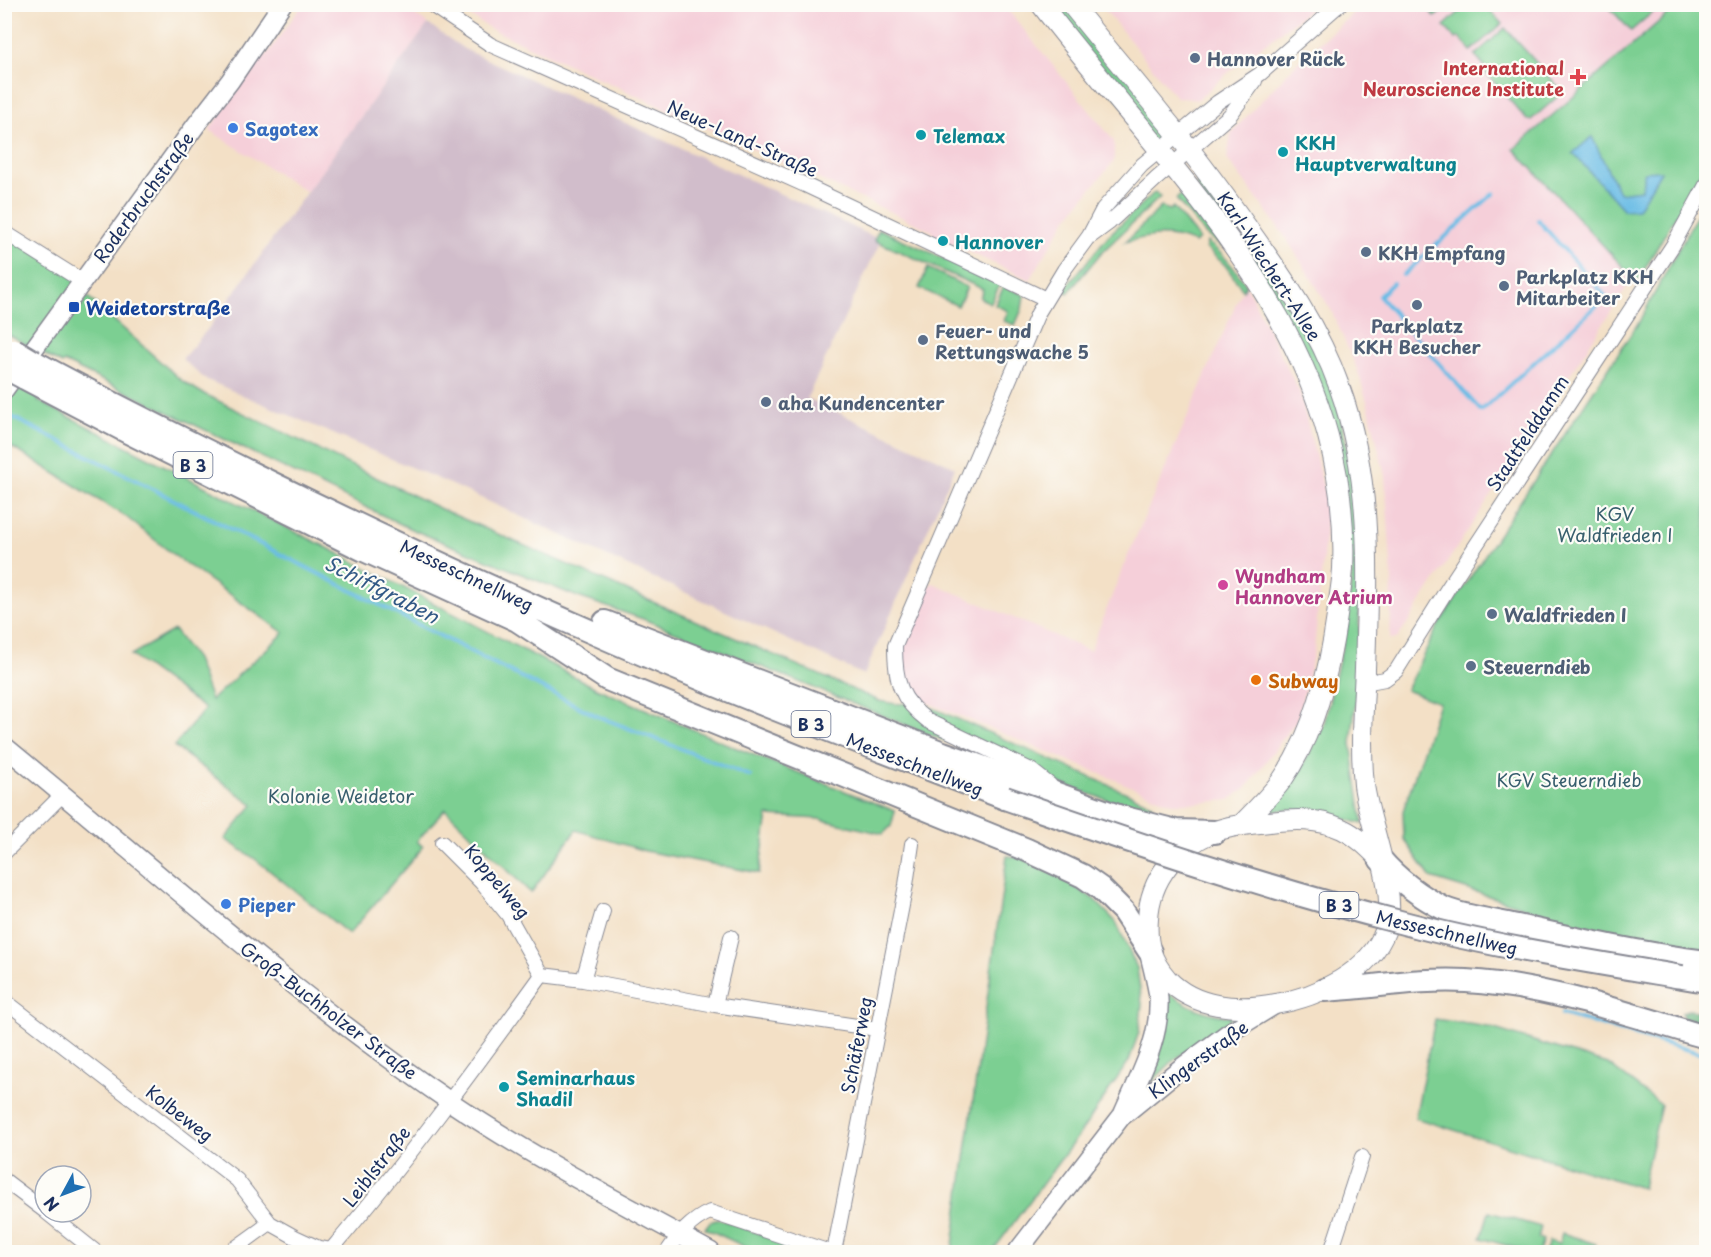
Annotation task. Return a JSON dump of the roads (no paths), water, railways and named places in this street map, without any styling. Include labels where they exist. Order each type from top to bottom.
[{"type":"highway","name":"Messeschnellweg","points":[[16,360],[400,544],[620,644],[818,726],[1005,798],[1154,850],[1397,921],[1532,951],[1707,981]]},
{"type":"highway","name":"Messeschnellweg","points":[[16,360],[138,437],[364,550],[517,620]]},
{"type":"highway","points":[[400,544],[720,665],[943,753],[1068,798],[1149,825],[1176,831],[1215,832]]},
{"type":"highway","points":[[517,620],[620,644]]},
{"type":"highway","points":[[517,620],[607,679],[1027,850],[1083,876],[1115,902],[1149,952]]},
{"type":"highway","points":[[1380,859],[1395,877],[1414,892],[1448,910],[1575,939],[1678,959],[1707,962]]},
{"type":"highway","points":[[1324,990],[1464,980],[1519,986],[1607,1007],[1707,1037]]},
{"type":"main road","name":"Karl-Wiechert-Allee","points":[[1041,4],[1172,166],[1249,267],[1296,348],[1314,391],[1329,438],[1339,488],[1342,569],[1335,627],[1324,682],[1311,722],[1292,765],[1269,796],[1241,825]]},
{"type":"main road","name":"Karl-Wiechert-Allee","points":[[1071,4],[1184,142],[1269,258],[1317,334],[1339,386],[1353,434],[1363,483],[1368,536],[1361,750],[1365,790],[1389,899],[1387,928],[1373,952],[1351,972],[1324,990],[1276,1004],[1240,1008],[1215,1005],[1191,997],[1168,980],[1149,952]]},
{"type":"main road","points":[[1149,952],[1147,922],[1150,902],[1159,877],[1169,861],[1192,844],[1215,832],[1241,825],[1313,820],[1348,833],[1362,841],[1380,859]]},
{"type":"street","name":"Roderbruchstraße","points":[[4,390],[221,93],[282,4]]},
{"type":"street","name":"Neue-Land-Straße","points":[[430,4],[491,45],[815,190],[1046,299]]},
{"type":"street","points":[[1089,236],[1110,222],[1172,166],[1184,142],[1218,102],[1260,74],[1340,4]]},
{"type":"street","points":[[1068,798],[1030,770],[928,721],[915,711],[906,700],[897,680],[895,646],[1046,299],[1089,236],[1103,209],[1142,165],[1159,150],[1184,142]]},
{"type":"street","name":"Stadtfelddamm","points":[[1364,683],[1385,679],[1396,671],[1673,245],[1707,185]]},
{"type":"street","points":[[4,231],[82,281]]},
{"type":"street","name":"Groß-Buchholzer Straße","points":[[4,746],[253,953],[348,1028],[450,1102],[546,1162],[711,1252]]},
{"type":"street","points":[[4,853],[63,794]]},
{"type":"street","name":"Koppelweg","points":[[442,843],[481,882],[508,915],[542,975]]},
{"type":"street","name":"Schäferweg","points":[[834,1252],[906,885],[912,844]]},
{"type":"street","points":[[583,980],[603,911]]},
{"type":"street","points":[[715,1005],[731,937]]},
{"type":"street","name":"Klingerstraße","points":[[1121,1117],[1146,1060],[1156,1029],[1158,995],[1149,952]]},
{"type":"street","points":[[450,1102],[542,975],[583,980],[715,1005],[877,1029]]},
{"type":"street","name":"Kolbeweg","points":[[4,1000],[237,1180],[270,1223],[295,1237],[331,1251]]},
{"type":"street","name":"Klingerstraße","points":[[1017,1252],[1121,1117],[1227,1034],[1276,1004]]},
{"type":"street","name":"Leiblstraße","points":[[331,1251],[450,1102]]},
{"type":"street","points":[[1331,1252],[1362,1157]]},
{"type":"street","points":[[4,1180],[33,1203]]},
{"type":"street","points":[[667,1252],[680,1235],[699,1217],[710,1212],[830,1252]]},
{"type":"street","points":[[230,1252],[270,1223]]},
{"type":"street","points":[[60,1224],[96,1252]]},
{"type":"water","points":[[1592,137],[1619,193],[1642,190],[1644,172],[1661,171],[1638,209],[1624,210],[1573,153]]},
{"type":"waterway","points":[[1403,275],[1494,193]]},
{"type":"waterway","points":[[1538,220],[1585,273]]},
{"type":"waterway","points":[[1393,283],[1379,296],[1481,411],[1606,297],[1595,284]]},
{"type":"waterway","name":"Schiffgraben","points":[[6,414],[597,716],[750,776]]},
{"type":"waterway","name":"Schiffgraben","points":[[1562,1014],[1706,1055]]},
{"type":"place","name":"Hannover Rück","points":[[1195,58]]},
{"type":"place","name":"International Neuroscience Institute","points":[[1578,77]]},
{"type":"place","name":"Sagotex","points":[[233,128]]},
{"type":"place","name":"Telemax","points":[[921,135]]},
{"type":"place","name":"KKH Hauptverwaltung","points":[[1283,152]]},
{"type":"place","name":"Hannover","points":[[943,241]]},
{"type":"place","name":"KKH Empfang","points":[[1366,252]]},
{"type":"place","name":"Parkplatz KKH Mitarbeiter","points":[[1504,286]]},
{"type":"place","name":"Parkplatz KKH Besucher","points":[[1417,305]]},
{"type":"place","name":"Weidetorstraße","points":[[74,307]]},
{"type":"place","name":"Feuer- und Rettungswache 5","points":[[923,340]]},
{"type":"place","name":"aha Kundencenter","points":[[766,402]]},
{"type":"place","name":"Wyndham Hannover Atrium","points":[[1223,585]]},
{"type":"place","name":"Waldfrieden I","points":[[1492,614]]},
{"type":"place","name":"Steuerndieb","points":[[1471,666]]},
{"type":"place","name":"Subway","points":[[1256,680]]},
{"type":"place","name":"Pieper","points":[[226,904]]},
{"type":"place","name":"Seminarhaus Shadil","points":[[504,1087]]},
{"type":"park label","name":"KGV Waldfrieden I","points":[[1615,523]]},
{"type":"park label","name":"KGV Steuerndieb","points":[[1569,779]]},
{"type":"park label","name":"Kolonie Weidetor","points":[[341,795]]}]
